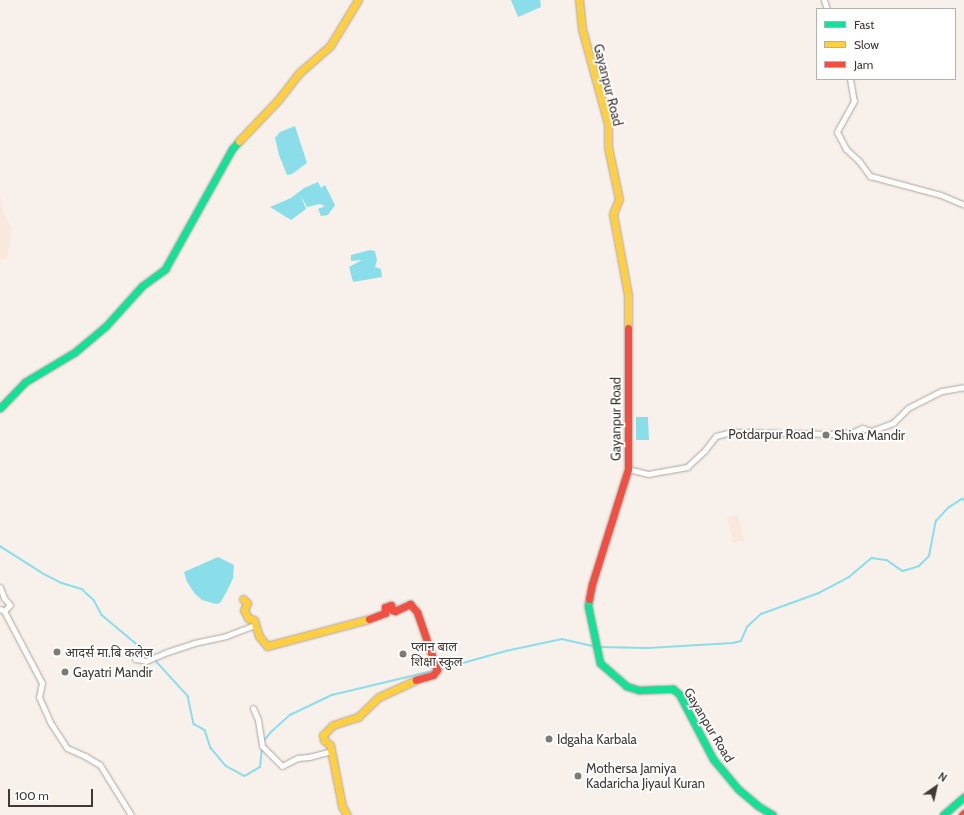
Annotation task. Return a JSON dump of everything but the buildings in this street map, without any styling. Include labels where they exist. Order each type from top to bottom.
[{"type":"main road","points":[[0,408],[25,382],[49,370],[105,328],[142,286],[165,269],[194,220],[232,148],[278,100],[298,74],[330,46],[358,0]]},
{"type":"main road","name":"Gayanpur Road","points":[[579,0],[582,29],[608,124],[608,147],[619,199],[613,214],[628,295],[628,469],[592,584],[588,606],[592,636],[600,663],[626,686],[639,690],[662,688],[673,689],[679,694],[713,759],[738,790],[758,806],[773,815]]},
{"type":"main road","points":[[242,599],[247,603],[244,610],[248,618],[254,620],[263,642],[267,646],[363,621],[385,613],[385,607],[391,604],[392,610],[395,611],[410,604],[417,612],[437,670],[433,675],[379,697],[363,714],[354,720],[332,725],[323,736],[324,740],[330,745],[342,806],[347,815]]},
{"type":"main road","points":[[942,815],[964,797]]},
{"type":"street","points":[[850,80],[854,101],[837,132],[846,149],[859,161],[870,176],[941,195],[964,205]]},
{"type":"street","name":"Potdarpur Road","points":[[628,469],[648,474],[687,467],[705,450],[716,436],[731,432],[831,434],[853,432],[862,428],[871,430],[893,423],[908,408],[942,391],[964,388]]},
{"type":"street","points":[[0,587],[4,598],[10,605],[2,610],[42,683],[39,697],[50,722],[67,748],[100,765],[131,815]]},
{"type":"street","points":[[135,659],[146,661],[150,660],[167,652],[194,643],[226,636],[255,625]]},
{"type":"street","points":[[253,708],[258,720],[262,746],[282,766],[302,757],[309,757],[331,751]]},
{"type":"shaded area","points":[[0,195],[3,211],[12,229],[7,258],[0,261]]},
{"type":"shaded area","points":[[738,515],[744,540],[733,543],[727,517]]},
{"type":"water","points":[[511,0],[540,0],[541,7],[518,17]]},
{"type":"water","points":[[295,126],[307,163],[292,174],[287,175],[279,155],[275,138],[280,132]]},
{"type":"water","points":[[318,182],[321,188],[325,185],[335,205],[328,215],[321,216],[318,209],[325,206],[320,204],[307,207],[301,196],[306,209],[291,220],[270,207],[291,198],[304,188]]},
{"type":"water","points":[[370,250],[375,251],[377,260],[375,267],[381,269],[382,277],[353,282],[349,267],[362,260],[351,261],[351,255]]},
{"type":"water","points":[[636,417],[648,417],[649,440],[636,440]]},
{"type":"water","points":[[218,557],[234,565],[233,578],[227,591],[220,603],[216,604],[202,600],[195,594],[187,582],[184,572]]},
{"type":"waterway","points":[[598,647],[648,648],[733,643],[741,641],[747,627],[761,614],[819,593],[849,577],[872,558],[887,560],[903,571],[919,566],[929,556],[936,521],[948,508],[962,499],[964,500]]},
{"type":"waterway","points":[[0,546],[44,574],[62,583],[82,589],[94,600],[102,615],[152,657]]},
{"type":"waterway","points":[[438,670],[506,651],[562,639],[592,646]]},
{"type":"waterway","points":[[155,660],[188,696],[194,724],[205,730],[211,748],[226,766],[245,776],[260,767],[262,748]]},
{"type":"waterway","points":[[263,742],[271,732],[290,715],[332,695],[433,671]]},
{"type":"traffic: fast","points":[[0,408],[25,382],[75,352],[105,327],[142,286],[165,269],[232,149],[239,141]]},
{"type":"traffic: fast","points":[[589,599],[588,606],[600,663],[626,686],[639,690],[673,689],[679,694],[713,759],[738,789],[758,806],[773,815]]},
{"type":"traffic: fast","points":[[943,815],[964,797]]},
{"type":"traffic: slow","points":[[239,141],[278,100],[298,74],[330,46],[358,0]]},
{"type":"traffic: slow","points":[[579,0],[582,29],[608,124],[608,147],[619,199],[613,214],[628,295],[628,328]]},
{"type":"traffic: slow","points":[[243,599],[247,603],[244,610],[248,618],[254,620],[259,636],[267,646],[369,619]]},
{"type":"traffic: slow","points":[[347,815],[342,806],[330,745],[324,740],[323,735],[333,725],[358,717],[379,697],[416,680]]},
{"type":"traffic: jam","points":[[589,599],[592,584],[628,469],[628,328]]},
{"type":"traffic: jam","points":[[369,619],[385,613],[385,607],[391,605],[392,610],[395,611],[410,604],[417,612],[437,670],[433,675],[416,680]]},
{"type":"place","name":"Shiva Mandir","points":[[826,435]]},
{"type":"place","name":"आदर्स मा.बि कलेज","points":[[57,652]]},
{"type":"place","name":"प्लान बाल शिक्षा स्कुल","points":[[403,654]]},
{"type":"place","name":"Gayatri Mandir","points":[[65,672]]},
{"type":"place","name":"Idgaha Karbala","points":[[549,739]]},
{"type":"place","name":"Mothersa Jamiya Kadaricha Jiyaul Kuran","points":[[578,776]]}]
